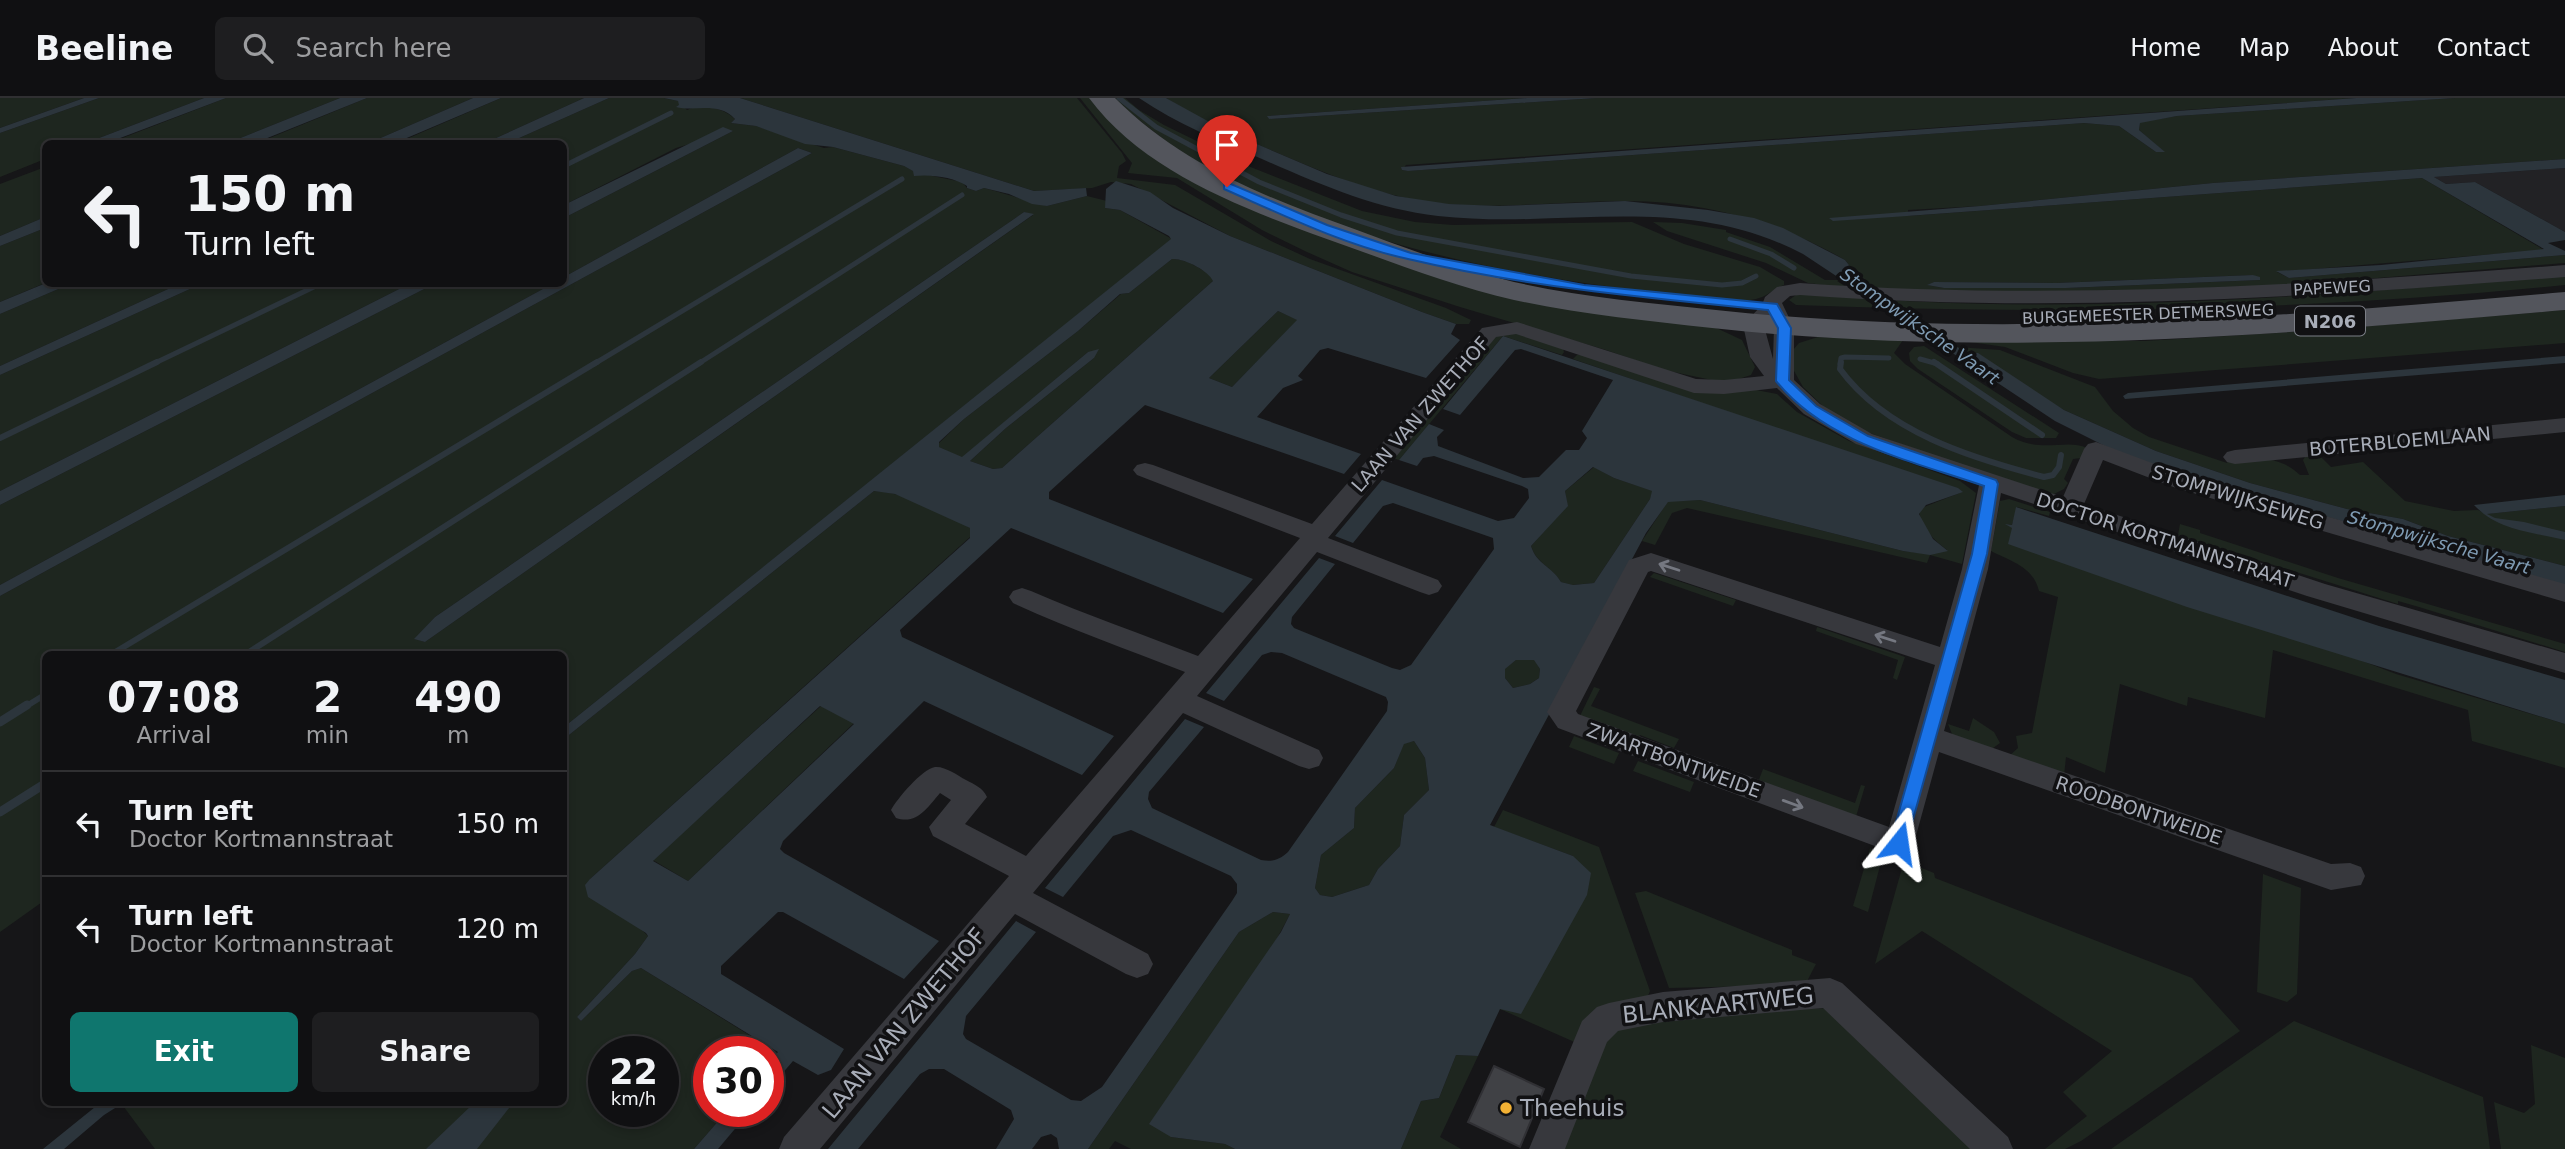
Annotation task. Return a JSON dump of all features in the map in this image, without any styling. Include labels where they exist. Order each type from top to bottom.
[{"type":"main road","name":"N206","points":[[1101,98],[1157,147],[1224,185],[1322,228],[1409,256],[1770,320]]},
{"type":"main road","name":"BURGEMEESTER DETMERSWEG","points":[[1770,320],[1909,326],[2032,318],[2260,311],[2565,290]]},
{"type":"main road","name":"BURGEMEESTER DETMERSWEG","points":[[1770,320],[1879,305],[1909,326],[1942,336],[2094,334],[2270,326],[2565,301]]},
{"type":"street","name":"PAPEWEG","points":[[1770,320],[1774,297],[1784,291],[1800,289],[1844,293],[1879,305],[2361,287],[2565,271]]},
{"type":"street","name":"DOCTOR KORTMANNSTRAAT","points":[[1770,320],[1761,357],[1766,366],[1812,409],[1864,439],[1991,484],[2316,590],[2565,663]]},
{"type":"street","points":[[1770,320],[1783,381]]},
{"type":"street","name":"LAAN VAN ZWETHOF","points":[[797,1149],[1489,332],[1517,328],[1694,386],[1724,387],[1783,381]]},
{"type":"street","name":"BOTERBLOEMLAAN","points":[[2235,457],[2565,425]]},
{"type":"street","name":"STOMPWIJKSEWEG","points":[[2070,508],[2096,449],[2184,483],[2565,593]]},
{"type":"street","points":[[1145,470],[1429,586]]},
{"type":"street","points":[[1928,737],[1979,554],[1991,484]]},
{"type":"street","name":"ZWARTBONTWEIDE","points":[[1928,737],[1899,843],[1568,721],[1561,712],[1638,566],[1651,562],[1950,660]]},
{"type":"street","points":[[1022,597],[1085,625],[1102,628],[1203,669]]},
{"type":"street","points":[[1178,699],[1309,758]]},
{"type":"street","name":"ROODBONTWEIDE","points":[[1928,737],[2331,877],[2350,876]]},
{"type":"street","points":[[906,810],[937,778],[972,797],[944,827],[1021,885],[1137,964]]},
{"type":"street","name":"BLANKAARTWEG","points":[[1547,1149],[1594,1032],[1609,1018],[1663,1007],[1830,993],[1994,1149]]},
{"type":"shaded area","points":[[0,98],[84,98],[0,128]]},
{"type":"shaded area","points":[[99,98],[204,98],[94,140],[42,140],[42,160],[0,177],[0,133]]},
{"type":"shaded area","points":[[226,98],[340,98],[235,140],[117,140]]},
{"type":"shaded area","points":[[367,98],[473,98],[376,140],[265,140]]},
{"type":"shaded area","points":[[501,98],[584,98],[492,140],[404,140]]},
{"type":"shaded area","points":[[609,98],[664,98],[678,101],[687,110],[699,107],[719,109],[735,119],[731,123],[756,126],[824,148],[833,147],[904,166],[914,171],[915,175],[923,174],[962,182],[967,188],[976,191],[984,188],[1047,206],[1087,196],[1107,201],[1105,208],[1120,210],[1172,239],[567,725],[567,651],[42,651],[42,902],[0,932],[0,596],[812,153],[798,148],[567,275],[567,216],[733,131],[676,148],[567,203],[567,140],[515,140]],"holes":[[[1024,212],[1033,215],[425,642],[415,639],[435,617]]]},
{"type":"shaded area","points":[[740,98],[1077,98],[1126,161],[1119,166],[1117,178],[1175,185],[1271,241],[1310,259],[1446,308],[1471,320],[1469,324],[1456,324],[1230,236],[1131,184],[1111,182],[1092,188],[1034,191]]},
{"type":"shaded area","points":[[1080,98],[1092,98],[1110,118],[1371,252],[1710,325],[1742,340],[1755,367],[1751,375],[1726,383],[1664,370],[1352,272],[1262,230],[1177,178],[1128,173],[1132,163]]},
{"type":"shaded area","points":[[1112,98],[1125,98],[1164,125],[1248,166],[1362,211],[1415,222],[1453,225],[1632,222],[1684,244],[1760,267],[1784,281],[1784,285],[1756,299],[1708,299],[1500,269],[1394,243],[1292,208],[1224,178],[1174,147]]},
{"type":"shaded area","points":[[1166,98],[1527,98],[1268,116],[1269,119],[1597,98],[2356,98],[1406,165],[1402,170],[1408,171],[2084,123],[2119,126],[2156,152],[2164,152],[2139,130],[2140,122],[2177,116],[2455,98],[2565,98],[2565,159],[2213,183],[1980,206],[1908,210],[1908,216],[2422,178],[2544,250],[2277,272],[2289,278],[2565,255],[2565,263],[2290,285],[2069,293],[1872,290],[1845,273],[1849,265],[1845,260],[1793,234],[1738,216],[1680,204],[1651,202],[1469,205],[1403,197],[1320,171],[1236,135]],"holes":[[[2253,275],[2260,280],[2066,288],[1944,288],[1928,285],[1934,282],[2056,283]]]},
{"type":"shaded area","points":[[42,168],[42,218],[0,236],[0,184]]},
{"type":"shaded area","points":[[2565,168],[2565,232],[2475,182],[2446,184],[2434,177]]},
{"type":"shaded area","points":[[1653,222],[1682,223],[1726,230],[1770,247],[1825,280],[1842,280],[1855,289],[1808,283],[1766,263],[1667,231]]},
{"type":"shaded area","points":[[42,229],[42,284],[0,302],[0,246]]},
{"type":"shaded area","points":[[1172,259],[1194,265],[1214,278],[1213,281],[1002,468],[993,469],[970,461],[1006,428],[1094,358],[1088,352],[962,458],[939,447],[939,443],[964,419],[1078,331],[1121,294],[1129,293]]},
{"type":"shaded area","points":[[2565,276],[2565,285],[2469,294],[2181,308],[1989,310],[1796,305],[1789,300],[1796,295],[1810,294],[1998,304],[2188,302]]},
{"type":"shaded area","points":[[63,287],[172,287],[0,366],[0,314]]},
{"type":"shaded area","points":[[194,287],[403,287],[0,491],[0,375]]},
{"type":"shaded area","points":[[428,287],[546,287],[0,585],[0,505]]},
{"type":"shaded area","points":[[2565,310],[2565,343],[2099,379],[2073,373],[2005,347],[1956,340],[2144,341]]},
{"type":"shaded area","points":[[1278,311],[1298,320],[1232,387],[1209,378]]},
{"type":"shaded area","points":[[1513,330],[1563,349],[1564,352],[1562,355],[1503,336],[1399,460],[1390,457],[1491,337]]},
{"type":"shaded area","points":[[1818,337],[1903,340],[1894,353],[1905,364],[2012,437],[2033,444],[2071,444],[2087,448],[2081,458],[2073,459],[2064,479],[2068,483],[2064,489],[2050,496],[1864,431],[1825,408],[1803,387],[1793,369],[1793,350],[1799,343]]},
{"type":"shaded area","points":[[1924,346],[2059,433],[2056,438],[2026,438],[2012,432],[1918,369],[1910,361],[1909,353],[1914,347]]},
{"type":"shaded area","points":[[1957,347],[2000,350],[2095,387],[2113,411],[2133,428],[2149,437],[2227,463],[2230,458],[2267,459],[2284,464],[2300,475],[2309,475],[2303,460],[2317,453],[2331,467],[2363,462],[2405,501],[2454,511],[2478,510],[2486,514],[2565,506],[2565,566],[2448,536],[2403,519],[2347,509],[2250,483],[2156,451],[2064,410]]},
{"type":"shaded area","points":[[1577,355],[1701,393],[1756,390],[1777,394],[1797,412],[1849,441],[1960,481],[1976,493],[1962,564],[1930,555],[1927,563],[1687,508],[1672,513],[1655,545],[1642,541],[1668,501],[1700,500],[1903,551],[1930,554],[1947,550],[1925,527],[1919,509],[1962,492],[1573,359]]},
{"type":"shaded area","points":[[1594,467],[1614,478],[1653,491],[1594,583],[1572,585],[1561,582],[1537,557],[1531,546],[1567,506],[1565,491]]},
{"type":"shaded area","points":[[874,491],[910,499],[970,528],[970,537],[590,879],[648,936],[577,1017],[581,1021],[632,971],[641,968],[751,1036],[693,1036],[693,1127],[713,1127],[694,1149],[155,1149],[123,1106],[567,1106],[567,737]]},
{"type":"shaded area","points":[[2009,499],[2050,512],[2049,516],[2017,507],[2012,525],[2007,524],[2396,674],[2565,724],[2565,768],[2472,741],[2468,710],[2273,650],[2265,718],[2188,697],[2187,706],[2120,684],[2105,773],[2066,757],[2064,776],[2008,757],[2018,748],[2016,736],[2032,733],[2058,597],[2039,591],[2026,570],[1991,551],[2000,501]]},
{"type":"shaded area","points":[[2180,524],[2338,578],[2565,644],[2565,652],[2398,601],[2398,604],[2178,535]]},
{"type":"shaded area","points":[[1654,573],[1736,600],[1733,606],[1650,577]]},
{"type":"shaded area","points":[[1817,627],[1905,657],[1897,680],[1893,678],[1898,660],[1816,631]]},
{"type":"shaded area","points":[[1516,660],[1535,660],[1540,669],[1539,678],[1530,684],[1513,688],[1505,678],[1504,669]]},
{"type":"shaded area","points":[[1594,687],[1600,689],[1591,706],[1679,739],[1674,748],[1640,735],[1637,740],[1579,718]]},
{"type":"shaded area","points":[[821,706],[854,723],[688,881],[653,860]]},
{"type":"shaded area","points":[[1973,718],[1994,732],[2000,743],[1989,751],[1954,739],[1948,724],[1969,731]]},
{"type":"shaded area","points":[[1574,736],[1619,753],[1614,764],[1569,747]]},
{"type":"shaded area","points":[[1414,741],[1425,758],[1429,790],[1404,815],[1400,846],[1378,869],[1369,885],[1332,897],[1320,895],[1315,888],[1321,855],[1354,828],[1355,808],[1394,768],[1404,743]]},
{"type":"shaded area","points":[[1638,761],[1694,782],[1690,792],[1633,771]]},
{"type":"shaded area","points":[[1763,769],[1855,803],[1861,785],[1865,786],[1855,820],[1757,785]]},
{"type":"shaded area","points":[[1503,810],[1599,847],[1650,991],[1647,998],[1579,1044],[1500,1009],[1573,856],[1494,827]]},
{"type":"shaded area","points":[[1870,848],[1882,858],[1868,912],[1853,906]]},
{"type":"shaded area","points":[[1904,861],[1934,873],[1935,878],[2192,978],[2240,1031],[2081,1141],[2065,1149],[2045,1149],[2087,1116],[2063,1092],[2112,1051],[1922,931],[1875,964]]},
{"type":"shaded area","points":[[2263,874],[2301,888],[2297,994],[2287,1002],[2257,992]]},
{"type":"shaded area","points":[[1646,891],[1792,950],[1792,955],[1816,964],[1805,985],[1669,988],[1635,893]]},
{"type":"shaded area","points":[[1273,912],[1290,914],[1171,1137],[1225,1144],[1235,1149],[1131,1149],[1115,1141],[1109,1149],[1088,1149],[1239,932]]},
{"type":"shaded area","points":[[1830,1008],[1983,1149],[1560,1149],[1611,1024],[1719,1013]]},
{"type":"shaded area","points":[[2294,1021],[2483,1097],[2490,1149],[2111,1149]]},
{"type":"shaded area","points":[[2531,1045],[2565,1058],[2565,1149],[2501,1149],[2494,1102],[2524,1113],[2535,1104]]},
{"type":"shaded area","points":[[1456,1055],[1478,1056],[1440,1137],[1461,1149],[1401,1149],[1421,1101],[1439,1098]]},
{"type":"water","points":[[84,98],[99,98],[0,133],[0,128]]},
{"type":"water","points":[[204,98],[226,98],[115,140],[94,140]]},
{"type":"water","points":[[340,98],[367,98],[262,140],[235,140]]},
{"type":"water","points":[[473,98],[501,98],[402,140],[376,140]]},
{"type":"water","points":[[584,98],[609,98],[515,140],[492,140]]},
{"type":"water","points":[[664,98],[740,98],[1034,191],[1086,188],[1087,196],[1047,206],[1032,204],[1009,194],[984,188],[976,191],[949,178],[914,176],[913,171],[904,166],[833,147],[805,144],[756,126],[731,123],[735,119],[721,110],[676,107],[679,105],[678,101]]},
{"type":"water","name":"Stompwijksche Vaart","points":[[1139,98],[1166,98],[1224,130],[1327,174],[1396,196],[1449,204],[1499,206],[1625,201],[1754,218],[1783,228],[1845,260],[1849,265],[1846,273],[1966,353],[1978,353],[2064,410],[2156,451],[2250,483],[2347,509],[2403,519],[2448,536],[2565,566],[2565,585],[2185,476],[2121,454],[2055,421],[1803,254],[1758,235],[1713,223],[1668,218],[1485,219],[1438,216],[1392,208],[1326,186],[1230,146]]},
{"type":"water","points":[[1527,98],[1597,98],[1269,119],[1267,116]]},
{"type":"water","points":[[2356,98],[2455,98],[2177,116],[2140,123],[2139,130],[2165,152],[2156,152],[2119,126],[2084,123],[1408,171],[1402,170],[1401,167]]},
{"type":"water","points":[[723,127],[733,131],[567,216],[567,204]]},
{"type":"water","points":[[798,148],[812,153],[567,287],[567,275]]},
{"type":"water","points":[[2565,159],[2565,168],[2434,177],[2446,184],[2475,182],[2565,232],[2565,240],[2548,243],[2565,251],[2565,255],[2289,278],[2276,271],[2381,265],[2544,249],[2422,178],[1833,221],[1829,218],[2213,183]]},
{"type":"water","points":[[1116,181],[1150,192],[1173,208],[1230,236],[1456,324],[1451,334],[1460,340],[1426,378],[1328,348],[1320,350],[1298,376],[1303,380],[1283,388],[1257,417],[1361,454],[1344,474],[1145,405],[1049,492],[1049,499],[1253,579],[1223,613],[1011,528],[900,630],[902,637],[1114,736],[1082,775],[924,701],[783,841],[780,849],[784,853],[939,941],[904,979],[783,912],[778,912],[721,966],[721,974],[844,1049],[831,1070],[818,1075],[793,1061],[784,1071],[784,1036],[752,1036],[641,968],[632,971],[581,1021],[577,1017],[648,936],[588,897],[585,885],[970,538],[970,528],[895,494],[874,491],[567,737],[567,725],[1171,239],[1120,210],[1105,208],[1106,189]],"holes":[[[1172,259],[1183,261],[1207,273],[1213,281],[1002,468],[993,469],[970,461],[1006,428],[1094,358],[1099,349],[1088,352],[962,457],[939,447],[939,442],[964,419],[1078,331],[1120,294],[1129,293]],[[1278,311],[1297,320],[1232,387],[1209,378]],[[820,706],[854,724],[688,881],[653,861]]]},
{"type":"water","points":[[1024,212],[1034,214],[425,642],[414,639],[435,617]]},
{"type":"water","points":[[42,218],[42,229],[0,246],[0,236]]},
{"type":"water","points":[[2253,275],[2260,277],[2260,280],[2066,288],[1944,288],[1927,285],[1934,282],[2056,283]]},
{"type":"water","points":[[42,285],[42,287],[63,287],[0,314],[0,302]]},
{"type":"water","points":[[172,287],[194,287],[0,375],[0,366]]},
{"type":"water","points":[[403,287],[428,287],[0,505],[0,491]]},
{"type":"water","points":[[546,287],[566,287],[0,596],[0,585]]},
{"type":"water","points":[[1503,336],[1958,488],[1963,492],[1926,505],[1919,514],[1933,539],[1948,551],[1930,555],[1903,551],[1700,500],[1668,502],[1646,533],[1490,825],[1573,856],[1591,873],[1587,895],[1521,1014],[1500,1009],[1478,1056],[1456,1055],[1439,1098],[1421,1101],[1401,1149],[1235,1149],[1225,1144],[1171,1137],[1149,1124],[1281,932],[1290,914],[1273,912],[1239,932],[1088,1149],[1059,1149],[1057,1138],[1051,1134],[1041,1137],[1032,1149],[996,1149],[1014,1119],[1011,1110],[944,1069],[929,1069],[920,1074],[858,1149],[828,1149],[1016,921],[1036,932],[966,1016],[963,1034],[966,1039],[1071,1100],[1081,1101],[1102,1087],[1232,901],[1237,893],[1237,884],[1231,876],[1131,830],[1113,836],[1063,897],[1045,888],[1185,719],[1204,727],[1149,792],[1148,799],[1152,808],[1261,860],[1276,860],[1288,852],[1387,711],[1386,697],[1282,653],[1271,652],[1262,655],[1224,701],[1206,693],[1319,558],[1335,564],[1292,617],[1291,624],[1294,628],[1392,668],[1400,670],[1411,665],[1494,549],[1493,538],[1393,503],[1383,506],[1353,543],[1335,536],[1382,480],[1498,521],[1514,518],[1529,498],[1528,489],[1434,456],[1423,458],[1417,466],[1399,460],[1429,424],[1444,430],[1437,437],[1438,446],[1523,478],[1539,477],[1566,450],[1579,450],[1587,438],[1582,431],[1613,380],[1521,349],[1515,350],[1460,415],[1443,409]],"holes":[[[1593,467],[1614,478],[1652,491],[1650,499],[1594,583],[1573,585],[1561,582],[1537,557],[1531,546],[1568,506],[1565,491]],[[1516,660],[1534,660],[1540,669],[1539,678],[1530,684],[1513,688],[1505,678],[1505,669]],[[1414,741],[1425,758],[1429,790],[1404,815],[1400,846],[1378,869],[1369,885],[1332,897],[1320,895],[1315,888],[1321,855],[1354,828],[1355,808],[1394,768],[1404,744]]]},
{"type":"water","points":[[2565,356],[2565,363],[2125,399],[2123,396],[2128,393]]},
{"type":"water","points":[[2565,495],[2565,506],[2487,514],[2565,532],[2565,540],[2505,525],[2483,514],[2474,505]]},
{"type":"water","points":[[2016,507],[2379,626],[2565,680],[2565,724],[2187,607],[2008,544],[2012,528],[2005,524],[2012,525]]},
{"type":"water","points":[[96,1106],[118,1106],[64,1149],[43,1149]]},
{"type":"water","points":[[471,1106],[511,1106],[477,1149],[426,1149]]},
{"type":"water","points":[[713,1127],[737,1127],[718,1149],[694,1149]]},
{"type":"pier","points":[[1837,281],[1861,281],[1960,347],[1936,347]]},
{"type":"building","name":"Theehuis","points":[[1494,1066],[1544,1089],[1520,1147],[1468,1122]]},
{"type":"waterway","points":[[1119,98],[1156,127],[1259,182],[1341,215],[1397,233],[1631,276],[1722,285],[1742,283],[1756,276]]},
{"type":"waterway","points":[[567,165],[671,113]]},
{"type":"waterway","points":[[594,364],[902,179]]},
{"type":"waterway","points":[[698,364],[962,195]]},
{"type":"waterway","points":[[1730,239],[1771,254],[1794,268]]},
{"type":"waterway","points":[[153,364],[314,287]]},
{"type":"waterway","points":[[1840,364],[1841,358],[1845,357],[1889,358]]},
{"type":"waterway","points":[[1920,359],[1936,364]]},
{"type":"waterway","points":[[0,438],[157,362]]},
{"type":"waterway","points":[[117,651],[597,362]]},
{"type":"waterway","points":[[251,651],[701,362]]},
{"type":"waterway","points":[[1841,362],[1840,369],[1859,391],[1881,410],[1932,440],[1988,461],[2044,477],[2053,475],[2059,467],[2061,455]]},
{"type":"waterway","points":[[1936,364],[2042,435]]},
{"type":"waterway","points":[[25,707],[42,696]]},
{"type":"waterway","points":[[0,722],[27,705]]},
{"type":"waterway","points":[[0,812],[42,786]]},
{"type":"place","name":"Theehuis","points":[[1506,1108]]},
{"type":"route","points":[[1227,187],[1322,228],[1409,256],[1584,288],[1772,307],[1784,328],[1783,381],[1812,409],[1864,439],[1991,484],[1979,554],[1899,843]]}]
